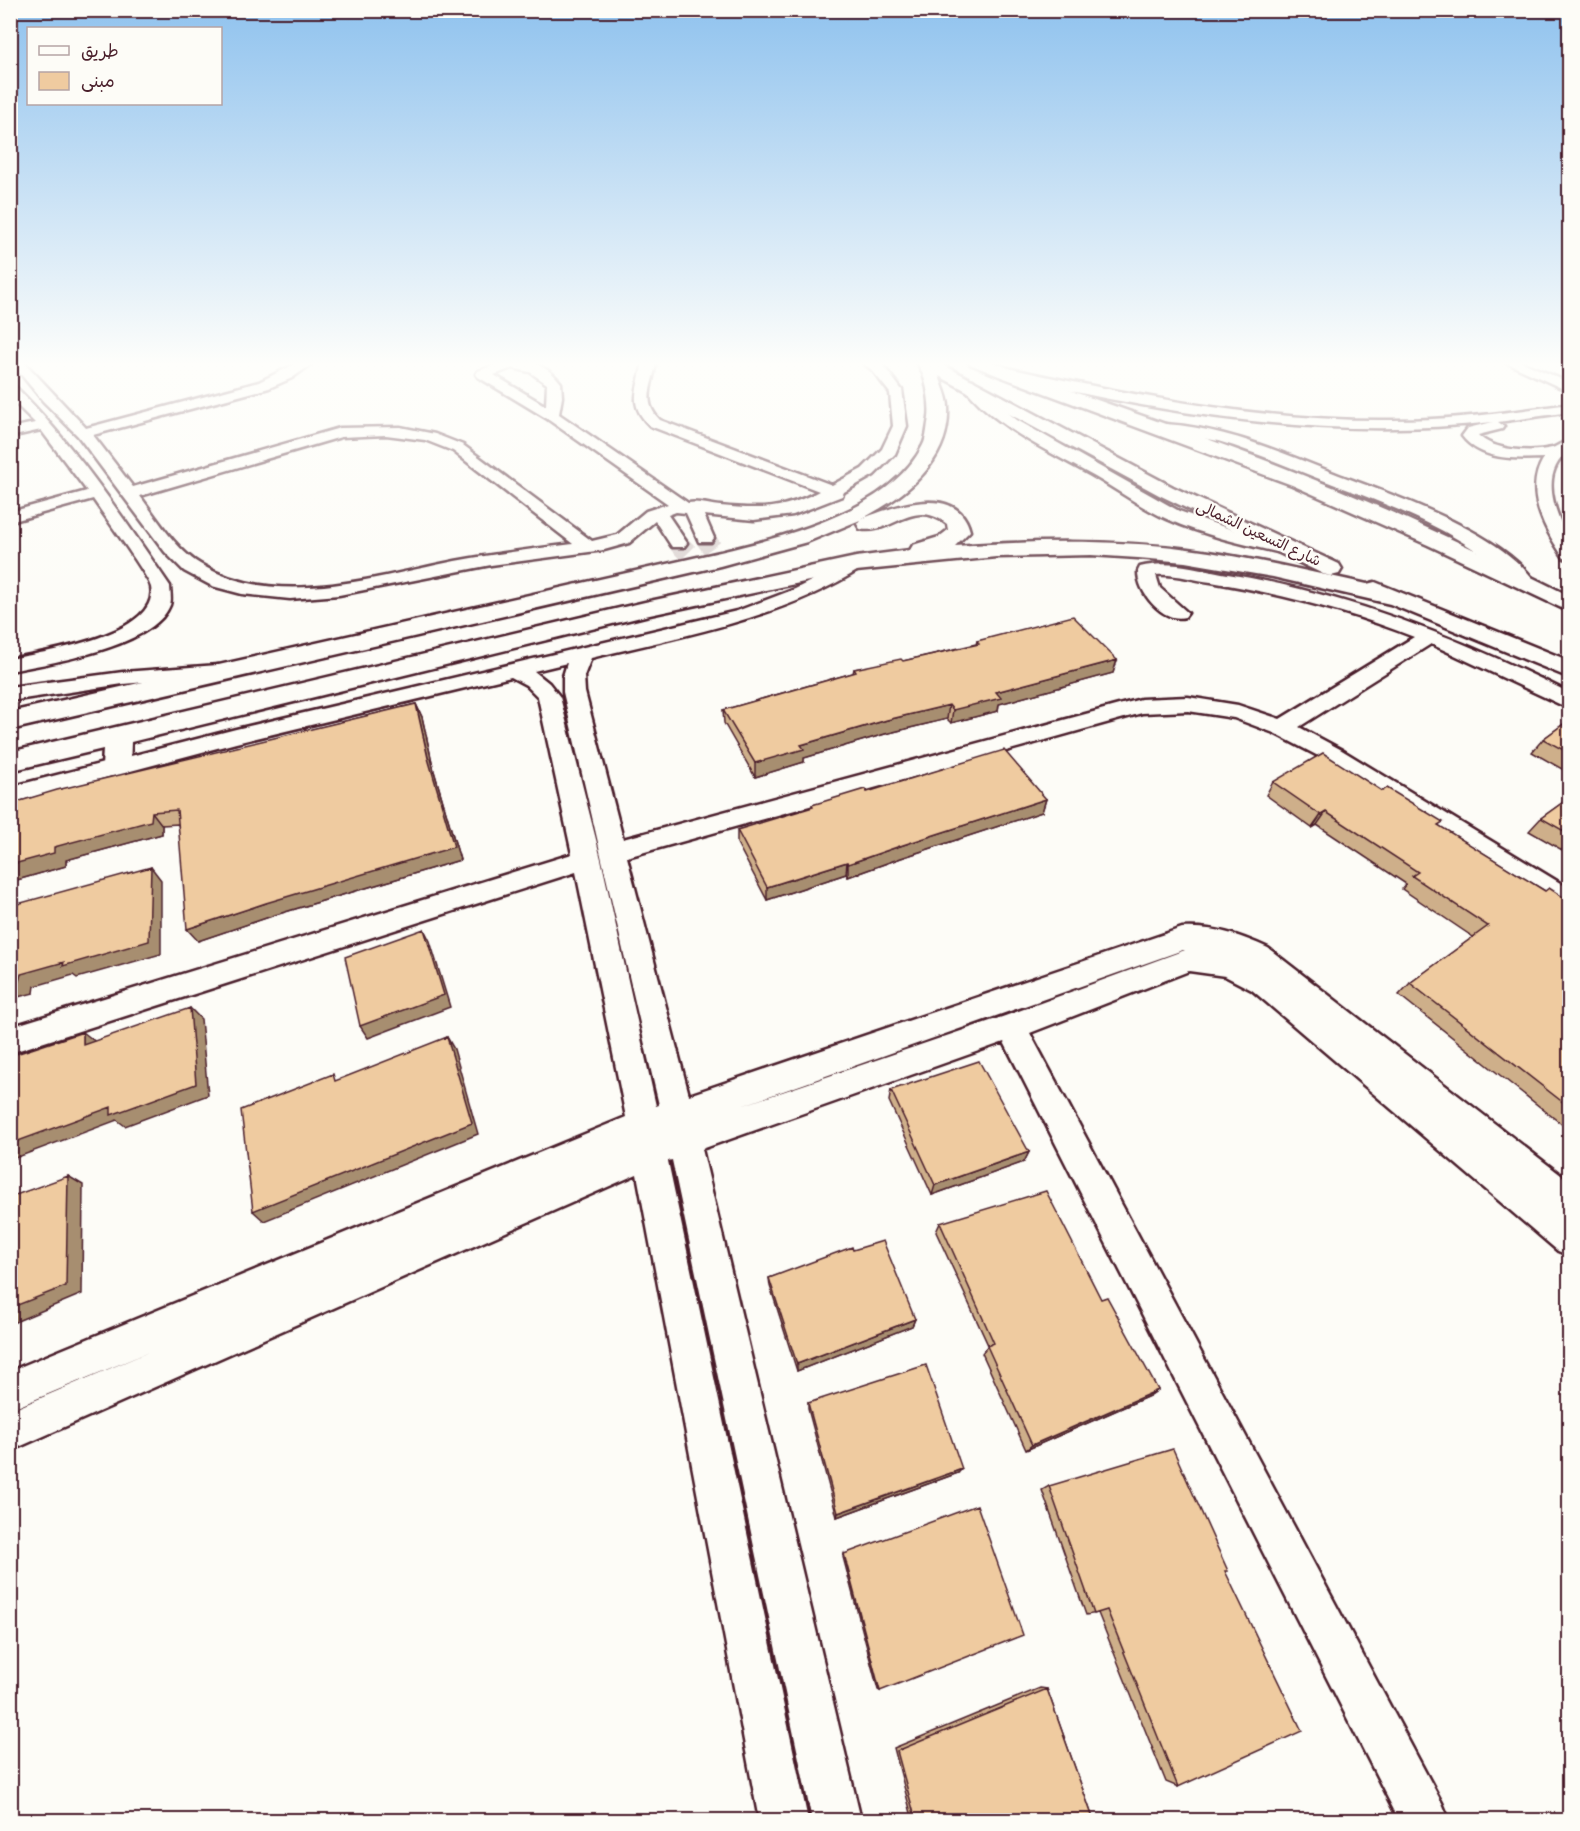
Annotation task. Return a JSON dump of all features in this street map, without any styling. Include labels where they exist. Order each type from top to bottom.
[{"type":"main road","points":[[799,537],[841,521],[884,500],[915,475],[932,452],[933,446]]},
{"type":"main road","name":"شارع التسعين الشمالى","points":[[1084,446],[1141,478],[1286,549],[1396,598],[1569,670]]},
{"type":"main road","points":[[1209,446],[1378,514],[1569,605]]},
{"type":"main road","points":[[10,721],[240,669],[700,551],[847,530],[906,508],[940,511],[957,522],[959,531],[953,539],[891,559]]},
{"type":"main road","points":[[10,762],[645,609],[856,564],[891,559],[962,552],[1060,549],[1182,556],[1241,564],[1396,598]]},
{"type":"main road","points":[[116,767],[117,735]]},
{"type":"street","points":[[10,665],[118,638],[152,618],[161,606],[164,596],[161,586],[97,493],[61,446]]},
{"type":"street","points":[[94,446],[131,492],[171,548],[191,567],[219,582],[249,590],[290,593],[339,589],[491,560],[623,539],[657,512],[687,507],[754,514],[772,514],[793,510],[836,492],[868,472],[891,446]]},
{"type":"street","points":[[131,492],[292,446]]},
{"type":"street","points":[[455,446],[587,546]]},
{"type":"street","points":[[597,446],[687,507],[700,551]]},
{"type":"street","points":[[717,446],[836,492]]},
{"type":"street","points":[[1484,446],[1495,451],[1522,454],[1562,448]]},
{"type":"street","points":[[1562,448],[1548,465],[1543,492],[1551,523],[1569,554]]},
{"type":"street","points":[[10,517],[97,493]]},
{"type":"street","points":[[657,512],[700,551]]},
{"type":"street","points":[[10,795],[762,609],[790,600],[830,581],[856,564]]},
{"type":"street","points":[[1178,613],[1153,591],[1147,578],[1147,571],[1161,568],[1222,578],[1323,600],[1359,628],[1367,628],[1379,617],[1429,637],[1569,702]]},
{"type":"street","points":[[1282,728],[1429,637]]},
{"type":"street","points":[[584,653],[576,664],[572,683],[648,1139],[784,1821]]},
{"type":"street","points":[[10,694],[123,678],[240,669]]},
{"type":"street","points":[[513,670],[529,676],[542,686],[549,697],[601,855],[681,1127],[837,1821]]},
{"type":"street","points":[[10,1040],[601,855],[1141,706],[1188,704],[1238,712],[1282,728],[1332,753],[1569,902]]},
{"type":"street","points":[[10,1391],[648,1139],[1170,941],[1207,938],[1242,948],[1273,967],[1569,1204]]},
{"type":"street","points":[[681,1127],[1011,1027],[1177,963],[1201,959],[1233,966],[1262,982],[1569,1239]]},
{"type":"street","points":[[1011,1027],[1425,1821]]},
{"type":"street","points":[[10,1431],[648,1139]]},
{"type":"building","points":[[1073,616],[1117,660],[996,692],[1001,698],[953,710],[949,705],[887,720],[801,745],[804,749],[755,763],[723,710],[856,672],[854,669],[979,644],[977,641]]},
{"type":"building","points":[[416,704],[428,758],[454,847],[187,929],[177,810],[152,812],[151,821],[54,847],[54,853],[10,865],[10,804],[57,790]]},
{"type":"building","points":[[1569,720],[1569,753],[1543,739]]},
{"type":"building","points":[[1004,750],[1046,799],[848,864],[847,862],[767,887],[737,830],[865,789],[867,792]]},
{"type":"building","points":[[1323,753],[1382,791],[1387,788],[1443,822],[1438,825],[1545,891],[1549,888],[1569,901],[1569,1107],[1410,983],[1488,926],[1412,876],[1418,872],[1326,812],[1321,815],[1273,782]]},
{"type":"building","points":[[1569,798],[1569,834],[1541,818]]},
{"type":"building","points":[[151,867],[149,941],[63,966],[64,962],[21,974],[19,981],[10,983],[10,906]]},
{"type":"building","points":[[424,929],[444,995],[360,1026],[345,957]]},
{"type":"building","points":[[190,1008],[196,1084],[111,1115],[111,1107],[10,1144],[10,1056],[83,1032],[83,1045]]},
{"type":"building","points":[[447,1037],[472,1123],[253,1211],[241,1110],[333,1074],[335,1081]]},
{"type":"building","points":[[979,1061],[1029,1152],[935,1185],[891,1090]]},
{"type":"building","points":[[68,1176],[66,1286],[10,1308],[10,1197]]},
{"type":"building","points":[[1046,1191],[1101,1299],[1107,1297],[1158,1390],[1032,1445],[987,1346],[994,1343],[940,1223]]},
{"type":"building","points":[[883,1241],[915,1319],[797,1364],[769,1278],[852,1247],[853,1250]]},
{"type":"building","points":[[926,1365],[962,1469],[838,1513],[808,1403]]},
{"type":"building","points":[[1173,1449],[1228,1571],[1225,1571],[1302,1731],[1178,1787],[1107,1610],[1094,1614],[1049,1486]]},
{"type":"building","points":[[977,1505],[1023,1635],[880,1691],[844,1554]]},
{"type":"building","points":[[1047,1689],[1094,1821],[916,1821],[897,1751]]},
{"type":"tunnel","points":[[705,538],[712,548]]},
{"type":"tunnel","points":[[678,543],[688,553]]}]
